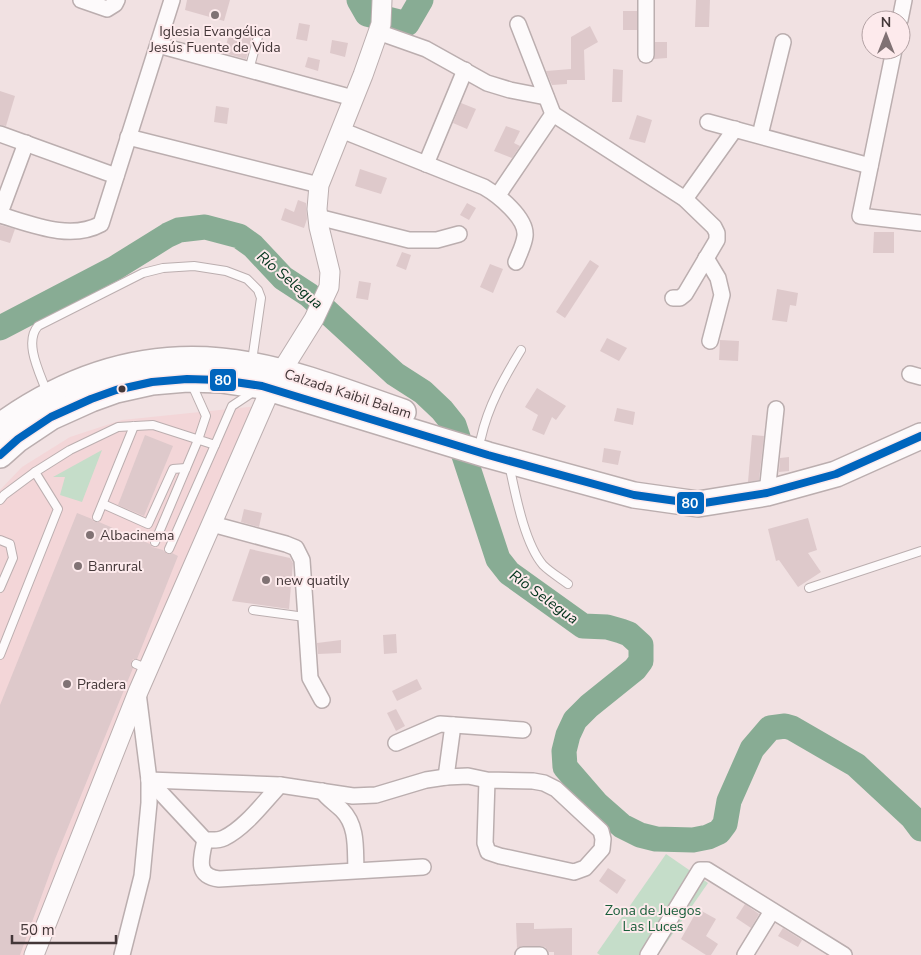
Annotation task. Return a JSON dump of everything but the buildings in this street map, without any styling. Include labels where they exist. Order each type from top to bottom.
[{"type":"main road","name":"Calzada Kaibil Balam","points":[[0,426],[22,410],[48,395],[102,373],[147,363],[195,359],[266,378],[432,430],[637,480],[698,504]]},
{"type":"main road","name":"Calzada Kaibil Balam","points":[[0,454],[35,428],[70,408],[116,390],[152,382],[187,379],[266,378]]},
{"type":"main road","name":"Calzada Kaibil Balam","points":[[482,443],[512,461],[634,495],[698,504],[767,493],[836,474],[921,436]]},
{"type":"street","points":[[81,0],[107,9],[116,4],[117,0]]},
{"type":"street","points":[[26,143],[0,214],[53,230],[78,230],[93,228],[101,224],[172,0]]},
{"type":"street","points":[[34,955],[109,757],[138,692],[142,667],[212,524],[266,378],[314,319],[329,287],[330,272],[318,227],[319,185],[380,28],[382,0]]},
{"type":"street","points":[[646,0],[646,55]]},
{"type":"street","points":[[518,24],[553,114],[685,199],[714,227],[717,233],[717,240],[685,294],[680,298],[673,298]]},
{"type":"street","points":[[380,28],[426,49],[487,83],[510,90],[546,97]]},
{"type":"street","points":[[760,135],[782,42]]},
{"type":"street","points":[[158,45],[353,98]]},
{"type":"street","points":[[892,60],[860,216],[921,223]]},
{"type":"street","points":[[426,164],[465,70]]},
{"type":"street","points":[[498,195],[553,114]]},
{"type":"street","points":[[708,122],[870,166]]},
{"type":"street","points":[[685,199],[735,129]]},
{"type":"street","points":[[341,130],[484,187],[498,195],[522,223],[525,235],[516,262]]},
{"type":"street","points":[[0,134],[116,176]]},
{"type":"street","points":[[128,137],[319,185]]},
{"type":"street","points":[[318,217],[409,240],[437,240],[459,234]]},
{"type":"street","points":[[706,258],[718,278],[722,295],[710,341]]},
{"type":"street","points":[[767,493],[776,409]]},
{"type":"street","points":[[212,524],[296,548],[302,560],[304,617],[310,678],[322,700]]},
{"type":"street","points":[[122,955],[142,876],[149,803],[149,780],[138,692]]},
{"type":"street","points":[[396,743],[440,724],[523,730]]},
{"type":"street","points":[[446,777],[452,724]]},
{"type":"street","points":[[149,780],[280,785],[353,796],[376,795],[426,780],[446,777],[468,776],[487,780],[533,781],[544,783],[556,789],[601,831],[603,839],[602,849],[585,868],[574,872],[488,852],[485,843],[487,780]]},
{"type":"street","points":[[149,780],[205,840],[216,840],[237,830],[280,785]]},
{"type":"street","points":[[322,791],[330,801],[342,810],[351,822],[354,836],[356,870]]},
{"type":"street","points":[[205,840],[201,861],[202,871],[208,878],[219,879],[423,866]]},
{"type":"street","points":[[648,955],[700,870],[707,870],[844,955]]},
{"type":"street","points":[[745,955],[772,911]]},
{"type":"street","points":[[523,955],[540,955]]},
{"type":"lane","points":[[249,70],[259,33]]},
{"type":"lane","points":[[48,395],[32,350],[31,340],[33,332],[38,326],[143,273],[163,268],[194,266],[226,271],[247,279],[258,290],[261,298],[266,378],[232,406],[169,549]]},
{"type":"lane","points":[[482,443],[488,411],[521,350]]},
{"type":"lane","points":[[155,542],[198,440],[206,416],[193,387],[166,381]]},
{"type":"lane","points":[[0,500],[35,472],[70,450],[118,427],[153,424],[215,445]]},
{"type":"lane","points":[[97,517],[134,426]]},
{"type":"lane","points":[[512,461],[510,469],[517,504],[534,551],[544,566],[568,584]]},
{"type":"lane","points":[[103,504],[148,524],[173,469],[186,468]]},
{"type":"lane","points":[[0,655],[58,509],[35,472]]},
{"type":"lane","points":[[0,540],[10,544],[13,558],[0,588]]},
{"type":"lane","points":[[809,588],[921,551]]},
{"type":"lane","points":[[253,610],[304,617]]},
{"type":"shaded area","points":[[258,406],[29,955],[0,955],[0,490],[22,467],[70,437],[122,420]]},
{"type":"green space","points":[[102,450],[82,502],[60,495],[65,477],[53,477]]},
{"type":"green space","name":"Zona de Juegos Las Luces","points":[[666,854],[708,883],[658,955],[600,955],[597,953]]},
{"type":"waterway","name":"Río Selegua","points":[[359,0],[367,14],[407,24],[421,0]]},
{"type":"waterway","name":"Río Selegua","points":[[0,328],[115,268],[179,230],[205,227],[239,236],[253,246],[283,278],[309,295],[395,374],[423,392],[442,410],[454,425],[498,559],[509,573],[583,626],[607,627],[621,631],[629,634],[641,645],[641,661],[635,669],[589,706],[575,720],[568,735],[564,751],[565,767],[597,804],[622,826],[640,835],[656,839],[693,840],[708,837],[719,832],[725,824],[729,801],[752,749],[770,728],[785,726],[792,728],[856,765],[912,817],[921,829]]},
{"type":"transit line","name":"80","points":[[0,455],[18,439],[51,417],[91,399],[116,390],[152,382],[187,379],[221,380],[262,386],[488,455],[634,495],[698,504],[767,493],[836,474],[921,436]]},
{"type":"place","name":"Iglesia Evangélica Jesús Fuente de Vida","points":[[215,15]]},
{"type":"place","name":"Albacinema","points":[[90,535]]},
{"type":"place","name":"Banrural","points":[[78,566]]},
{"type":"place","name":"new quatily","points":[[266,580]]},
{"type":"place","name":"Pradera","points":[[67,684]]}]
